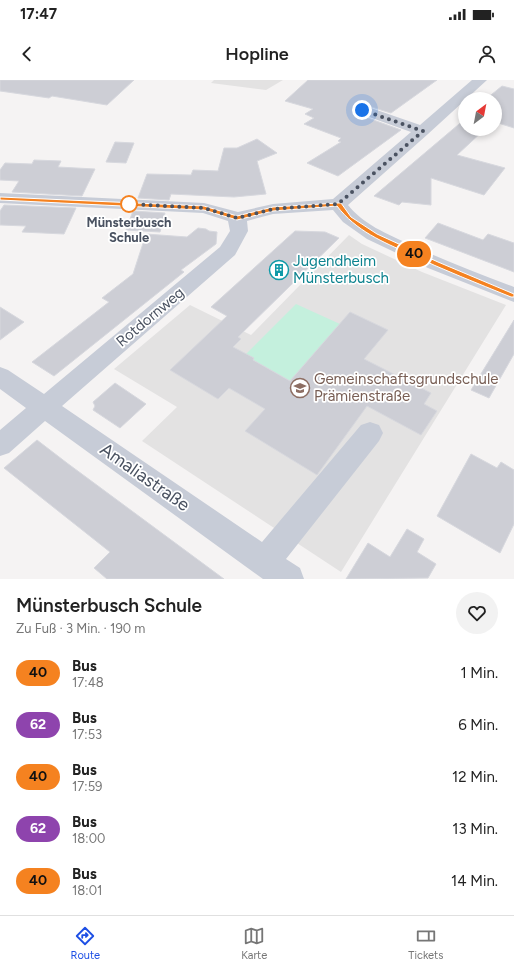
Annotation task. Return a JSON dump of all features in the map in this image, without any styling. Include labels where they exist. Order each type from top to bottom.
[{"type":"street","points":[[0,198],[204,208],[237,218],[273,209],[338,204],[480,80]]},
{"type":"street","points":[[362,110],[423,131]]},
{"type":"street","points":[[338,204],[349,218],[374,235],[436,264],[514,295]]},
{"type":"street","name":"Rotdornweg","points":[[0,445],[228,251],[239,230],[237,218]]},
{"type":"street","name":"Amaliastraße","points":[[0,376],[289,579]]},
{"type":"street","points":[[265,561],[370,433]]},
{"type":"shaded area","points":[[214,80],[283,80],[266,90],[211,83]]},
{"type":"shaded area","name":"Gemeinschaftsgrundschule Prämienstraße","points":[[349,235],[362,244],[422,272],[506,305],[341,572],[142,441],[177,407],[114,369],[190,305],[251,335]]},
{"type":"green space","points":[[296,304],[340,324],[290,381],[253,360],[254,358],[246,354]]},
{"type":"building","points":[[0,80],[134,80],[107,105],[52,96],[49,98],[0,91]]},
{"type":"building","points":[[308,80],[437,80],[391,113],[368,106],[357,106],[355,111],[357,114],[401,130],[338,176],[307,163],[341,142],[338,141],[341,138],[304,124],[314,118],[305,114],[313,109],[285,101]]},
{"type":"building","points":[[502,86],[514,89],[514,128],[502,124],[502,92],[495,92]]},
{"type":"building","points":[[458,125],[458,136],[477,136],[457,155],[505,168],[484,195],[431,178],[431,205],[402,202],[399,205],[374,196]]},
{"type":"building","points":[[257,139],[277,153],[257,161],[266,194],[234,197],[171,194],[169,200],[138,198],[147,174],[191,175],[193,170],[218,171],[224,148],[237,148]]},
{"type":"building","points":[[115,142],[134,143],[126,163],[106,162]]},
{"type":"building","points":[[34,160],[61,161],[58,167],[95,169],[82,196],[12,192],[19,181],[0,180],[0,170],[5,163],[32,164]]},
{"type":"building","points":[[4,205],[76,208],[64,234],[22,232],[26,226],[0,225],[0,211]]},
{"type":"building","points":[[133,211],[165,213],[160,232],[126,230]]},
{"type":"building","points":[[438,223],[483,240],[488,234],[514,243],[514,272],[425,238]]},
{"type":"building","points":[[198,228],[217,232],[216,244],[181,270],[184,272],[54,376],[32,362],[109,302],[102,298],[133,274],[146,234],[187,237]]},
{"type":"building","points":[[295,231],[325,232],[339,238],[238,337],[241,339],[233,347],[254,358],[253,360],[290,381],[350,312],[388,330],[364,359],[431,393],[424,404],[437,411],[421,435],[367,406],[317,475],[245,431],[265,409],[229,388],[218,399],[170,370],[227,316],[211,307]]},
{"type":"building","points":[[0,307],[24,322],[0,340]]},
{"type":"building","points":[[514,320],[514,354],[489,398],[471,390]]},
{"type":"building","points":[[115,383],[146,404],[120,428],[93,410],[95,406],[93,402]]},
{"type":"building","points":[[37,440],[224,579],[107,579],[94,568],[110,552],[4,468]]},
{"type":"building","points":[[471,454],[497,468],[501,462],[514,470],[514,524],[500,553],[437,516]]},
{"type":"building","points":[[407,529],[424,539],[417,552],[436,564],[428,578],[346,579],[368,543],[390,557]]},
{"type":"bus line","name":"40","points":[[0,198],[204,208],[237,218],[273,209],[338,204],[349,218],[374,235],[436,264],[514,295]]},
{"type":"place","name":"Münsterbusch Schule","points":[[129,204]]},
{"type":"place","name":"Jugendheim Münsterbusch","points":[[279,270]]},
{"type":"place","name":"Gemeinschaftsgrundschule Prämienstraße","points":[[300,388]]},
{"type":"route","points":[[129,204],[204,208],[237,218],[273,209],[338,204],[423,131],[362,110]]}]
